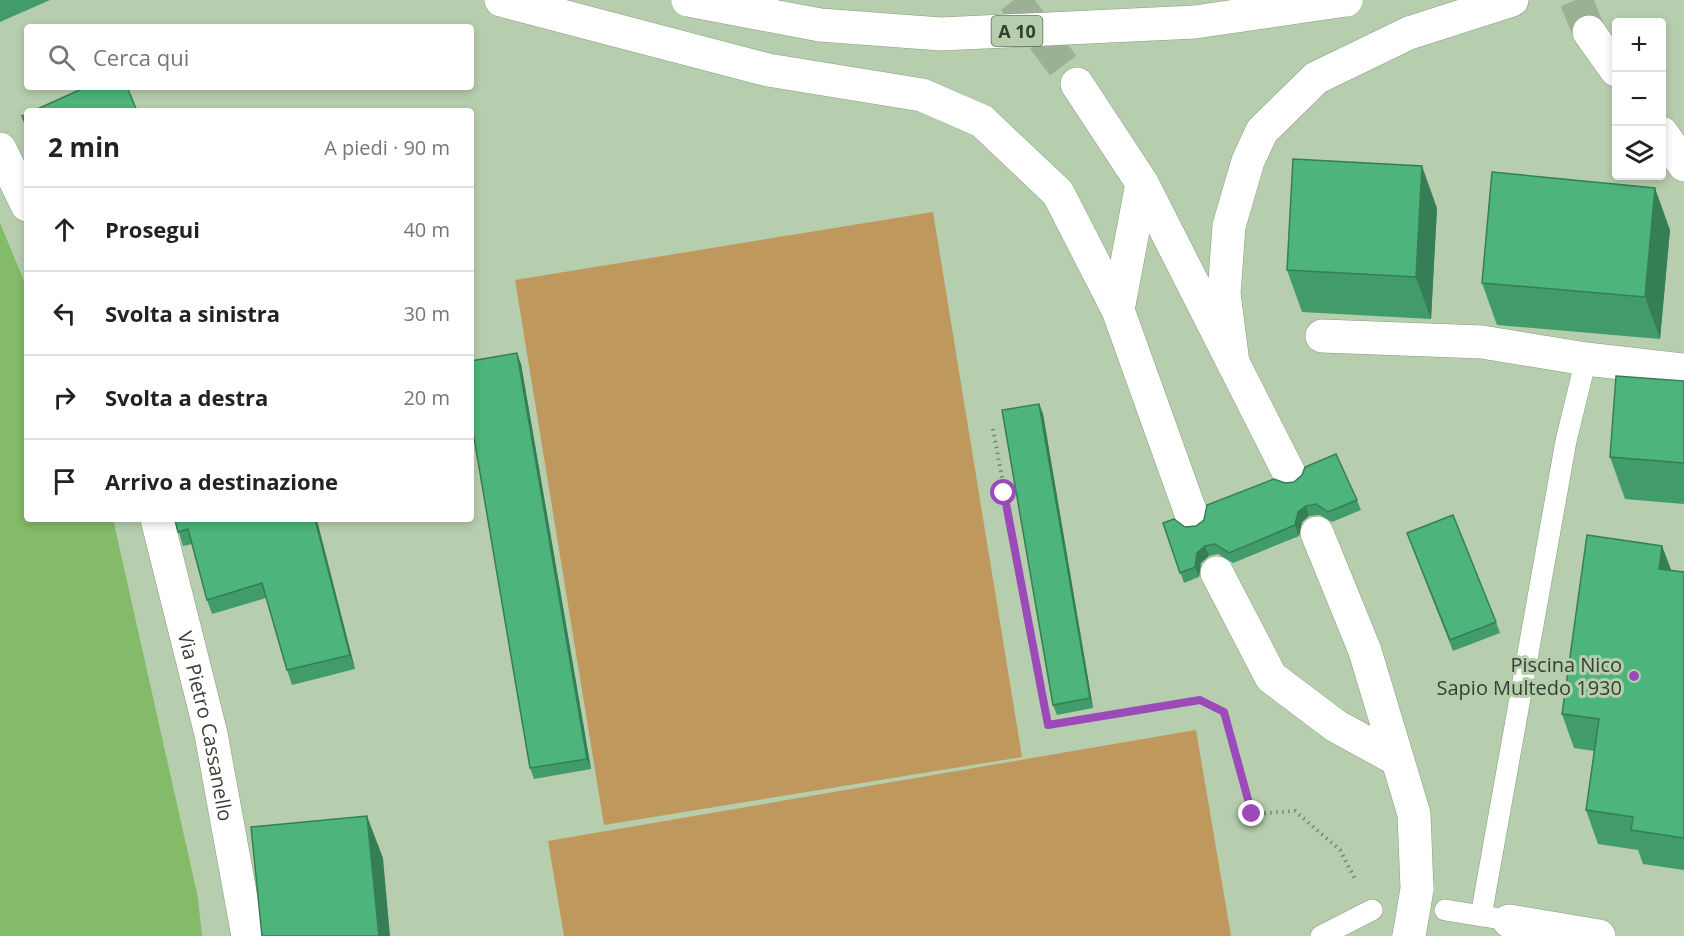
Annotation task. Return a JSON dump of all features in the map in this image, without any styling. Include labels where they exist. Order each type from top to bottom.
[{"type":"main road","points":[[501,0],[768,70],[922,95],[982,121],[1058,193],[1118,310],[1193,519]]},
{"type":"main road","name":"A 10","points":[[688,0],[820,25],[941,34],[1195,22],[1346,0]]},
{"type":"main road","points":[[1233,363],[1224,294],[1229,226],[1248,161],[1262,131],[1316,78],[1409,33],[1512,0]]},
{"type":"main road","points":[[1589,32],[1612,63]]},
{"type":"main road","points":[[1077,84],[1142,183],[1290,474]]},
{"type":"main road","points":[[1666,139],[1684,165]]},
{"type":"main road","points":[[0,149],[24,199]]},
{"type":"main road","points":[[1118,310],[1142,183]]},
{"type":"main road","points":[[1322,336],[1482,342],[1586,359],[1684,370]]},
{"type":"main road","name":"Via Pietro Cassanello","points":[[158,522],[211,734],[248,936]]},
{"type":"main road","points":[[1317,533],[1365,651],[1414,814],[1417,889],[1409,936]]},
{"type":"main road","points":[[1217,573],[1271,677],[1336,726],[1398,760]]},
{"type":"main road","points":[[1495,918],[1599,936]]},
{"type":"lane","points":[[1445,910],[1495,918],[1566,441],[1586,359]]},
{"type":"lane","points":[[1321,936],[1372,910]]},
{"type":"path","points":[[993,429],[1048,725],[1200,700],[1224,712],[1252,814],[1295,811],[1340,850],[1372,910]]},
{"type":"shaded area","points":[[933,212],[1022,757],[604,825],[515,280]]},
{"type":"shaded area","points":[[0,223],[24,281],[24,522],[114,522],[198,898],[202,936],[0,936]]},
{"type":"shaded area","points":[[1196,730],[1231,936],[564,936],[548,841]]},
{"type":"building","points":[[79,90],[128,90],[136,108],[40,108]]},
{"type":"building","points":[[1293,159],[1422,166],[1416,277],[1287,270]]},
{"type":"building","points":[[1492,172],[1655,188],[1645,297],[1482,283]]},
{"type":"building","points":[[517,353],[587,759],[530,768],[474,438],[474,360]]},
{"type":"building","points":[[1616,376],[1684,381],[1684,463],[1610,457]]},
{"type":"building","points":[[1039,404],[1090,698],[1053,705],[1002,410]]},
{"type":"building","points":[[1336,454],[1357,500],[1328,512],[1316,504],[1306,506],[1298,512],[1295,525],[1229,553],[1215,544],[1205,546],[1197,553],[1195,567],[1180,573],[1163,523],[1174,519],[1185,527],[1196,526],[1204,520],[1207,505],[1274,479],[1285,483],[1294,482],[1302,475],[1305,467]]},
{"type":"building","points":[[1453,515],[1496,622],[1450,640],[1407,533]]},
{"type":"building","points":[[176,522],[316,522],[350,655],[287,670],[262,583],[207,600],[188,529],[178,532]]},
{"type":"building","name":"Piscina Nico Sapio Multedo 1930","points":[[1587,535],[1662,546],[1659,569],[1684,572],[1684,838],[1631,830],[1633,817],[1586,810],[1599,719],[1562,714]]},
{"type":"building","points":[[367,816],[379,936],[262,936],[251,827]]},
{"type":"tunnel","points":[[1014,0],[1077,84]]},
{"type":"tunnel","points":[[1576,0],[1589,32]]},
{"type":"place","name":"Piscina Nico Sapio Multedo 1930","points":[[1634,676]]},
{"type":"route","points":[[1004,493],[1048,725],[1200,700],[1224,712],[1252,814]]}]
